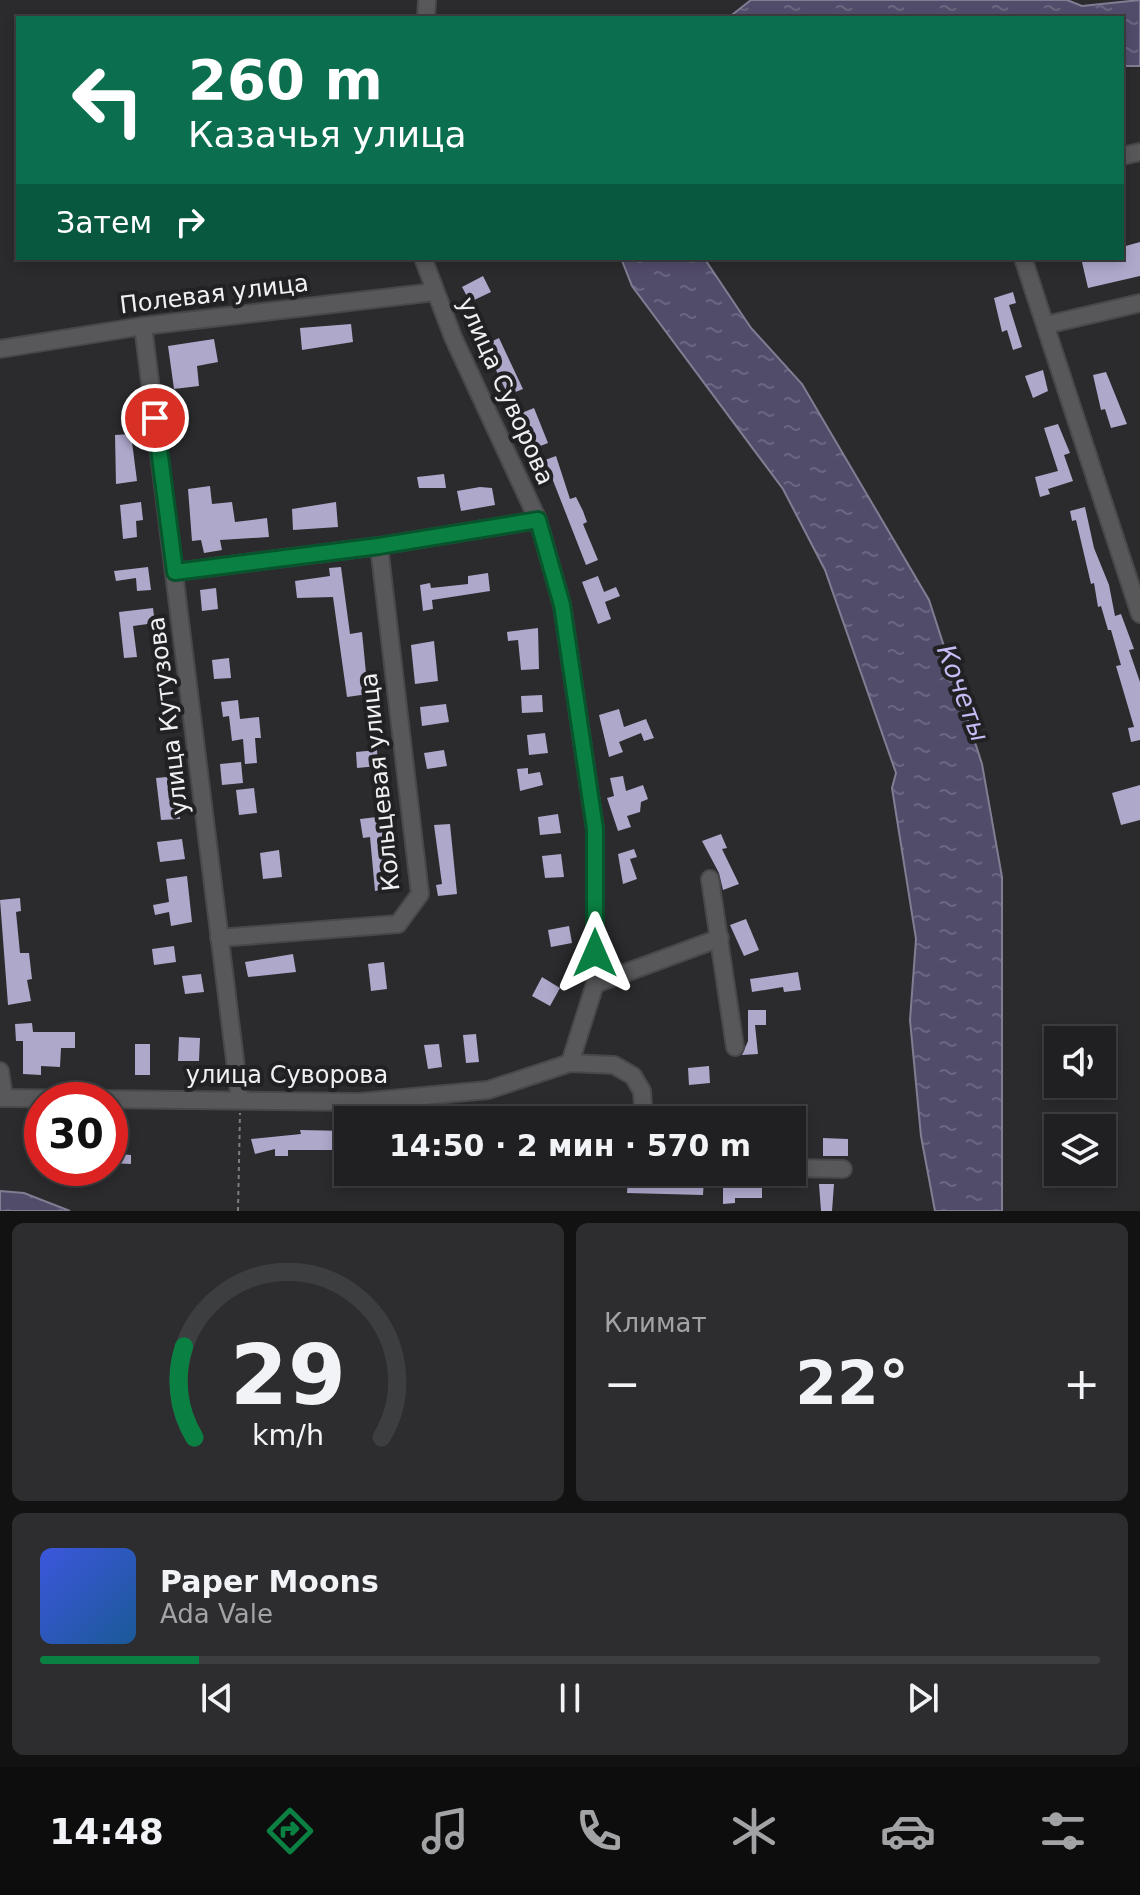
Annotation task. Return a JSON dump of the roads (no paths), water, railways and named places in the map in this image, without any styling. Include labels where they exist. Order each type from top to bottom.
[{"type":"street","name":"улица Суворова","points":[[424,260],[435,292],[538,520],[562,605],[595,829],[595,984],[570,1063]]},
{"type":"street","points":[[1024,260],[1140,614]]},
{"type":"street","name":"Полевая улица","points":[[0,349],[143,326],[435,292]]},
{"type":"street","points":[[1046,325],[1140,303]]},
{"type":"street","name":"улица Кутузова","points":[[143,326],[240,1100]]},
{"type":"street","points":[[175,572],[379,546],[538,520]]},
{"type":"street","name":"Кольцевая улица","points":[[219,938],[398,924],[420,894],[379,546]]},
{"type":"street","points":[[710,879],[735,1047]]},
{"type":"street","points":[[595,984],[720,938]]},
{"type":"street","name":"улица Суворова","points":[[2,1098],[360,1102],[488,1090],[570,1063],[614,1065],[633,1076],[642,1091],[643,1106]]},
{"type":"street","points":[[0,1071],[2,1098]]},
{"type":"street","points":[[806,1168],[843,1169]]},
{"type":"water","points":[[751,0],[1067,0],[1082,6],[1140,0],[1140,66],[1124,66],[1124,16],[731,16]]},
{"type":"water","points":[[622,260],[705,260],[751,328],[802,384],[929,600],[982,764],[1002,877],[1002,1211],[935,1211],[921,1136],[910,1020],[916,939],[892,788],[896,773],[825,570],[783,489],[632,286]]},
{"type":"water","points":[[0,1191],[24,1193],[70,1211],[0,1211]]},
{"type":"water label","name":"Кочеты","points":[[963,693]]}]
